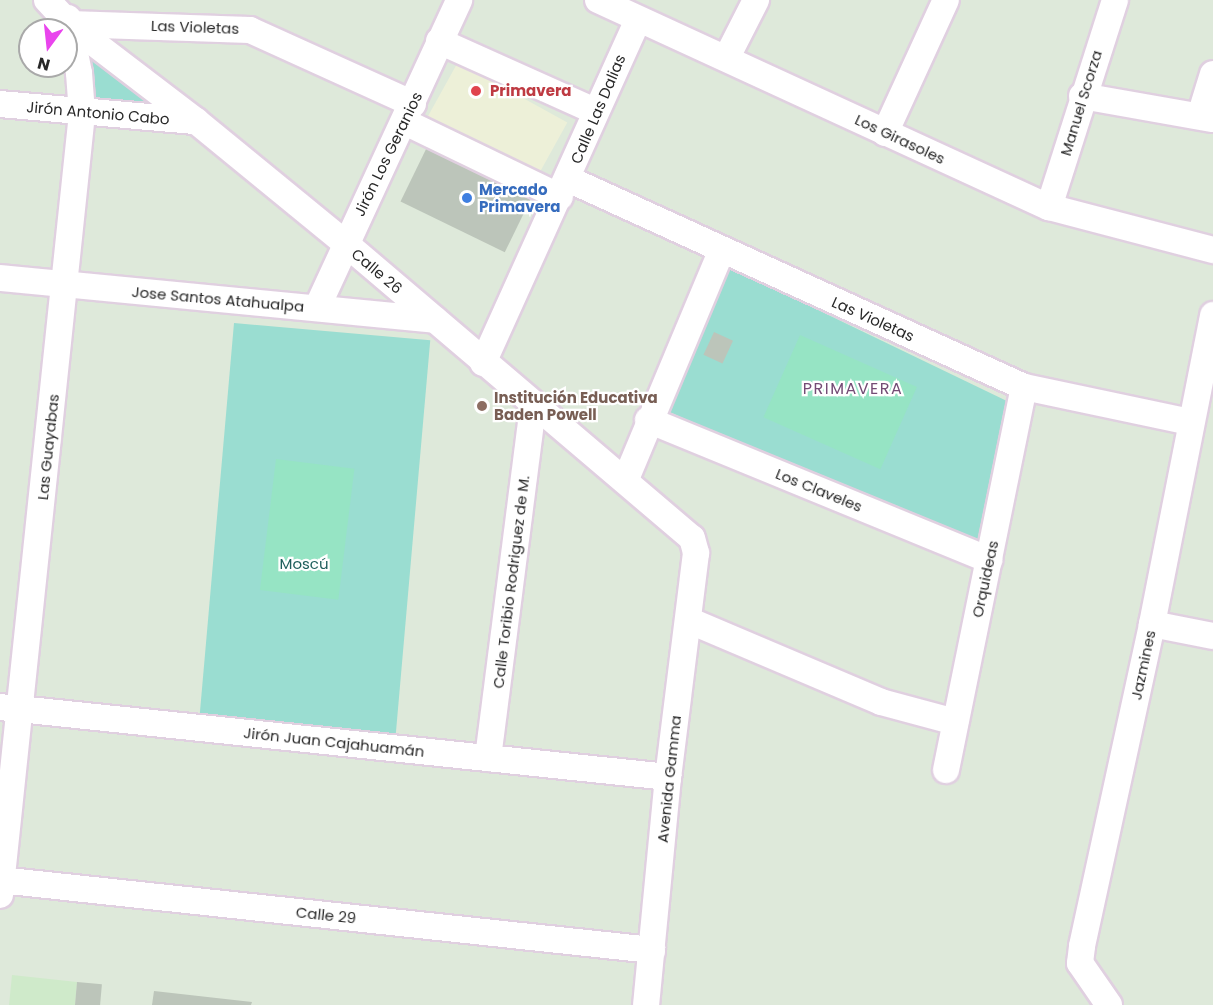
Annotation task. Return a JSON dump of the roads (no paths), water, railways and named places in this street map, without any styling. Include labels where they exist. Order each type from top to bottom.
[{"type":"street","name":"Calle 26","points":[[47,0],[68,12],[196,122],[345,243],[533,406],[626,479],[692,538],[696,553]]},
{"type":"street","name":"Jirón Los Geranios","points":[[317,308],[345,243],[409,113],[459,0]]},
{"type":"street","name":"Los Girasoles","points":[[598,0],[727,57],[885,133],[1049,207],[1213,250]]},
{"type":"street","points":[[727,57],[756,0]]},
{"type":"street","points":[[885,133],[946,0]]},
{"type":"street","name":"Manuel Scorza","points":[[1049,207],[1082,96],[1115,0]]},
{"type":"street","name":"Las Violetas","points":[[68,12],[250,30],[409,113],[564,188],[722,250],[1024,387],[1190,422]]},
{"type":"street","name":"Las Guayabas","points":[[1,885],[10,708],[66,285],[81,113],[79,73],[68,12]]},
{"type":"street","name":"Calle Las Dalias","points":[[483,363],[564,188],[595,111],[638,19]]},
{"type":"street","points":[[439,41],[595,111]]},
{"type":"street","points":[[1082,96],[1206,117],[1213,74]]},
{"type":"street","name":"Jirón Antonio Cabo","points":[[0,104],[196,122]]},
{"type":"street","points":[[626,479],[648,420],[722,250]]},
{"type":"street","name":"Jose Santos Atahualpa","points":[[0,278],[435,320]]},
{"type":"street","name":"Jazmines","points":[[1109,1005],[1080,963],[1152,624],[1190,422],[1213,315]]},
{"type":"street","name":"Orquideas","points":[[946,770],[1024,387]]},
{"type":"street","name":"Calle Toribio Rodriguez de M.","points":[[489,758],[533,406]]},
{"type":"street","name":"Los Claveles","points":[[648,420],[989,560]]},
{"type":"street","name":"Avenida Gamma","points":[[646,1005],[668,777],[696,553]]},
{"type":"street","points":[[688,620],[881,702],[955,723]]},
{"type":"street","points":[[1152,624],[1213,636]]},
{"type":"street","name":"Jirón Juan Cajahuamán","points":[[10,708],[668,777]]},
{"type":"street","name":"Calle 29","points":[[1,885],[652,950]]},
{"type":"place","name":"Primavera","points":[[476,91]]},
{"type":"place","name":"Mercado Primavera","points":[[467,198]]},
{"type":"place","name":"Institución Educativa Baden Powell","points":[[482,406]]},
{"type":"district","name":"PRIMAVERA","points":[[853,389]]},
{"type":"park label","name":"Moscú","points":[[304,564]]}]
